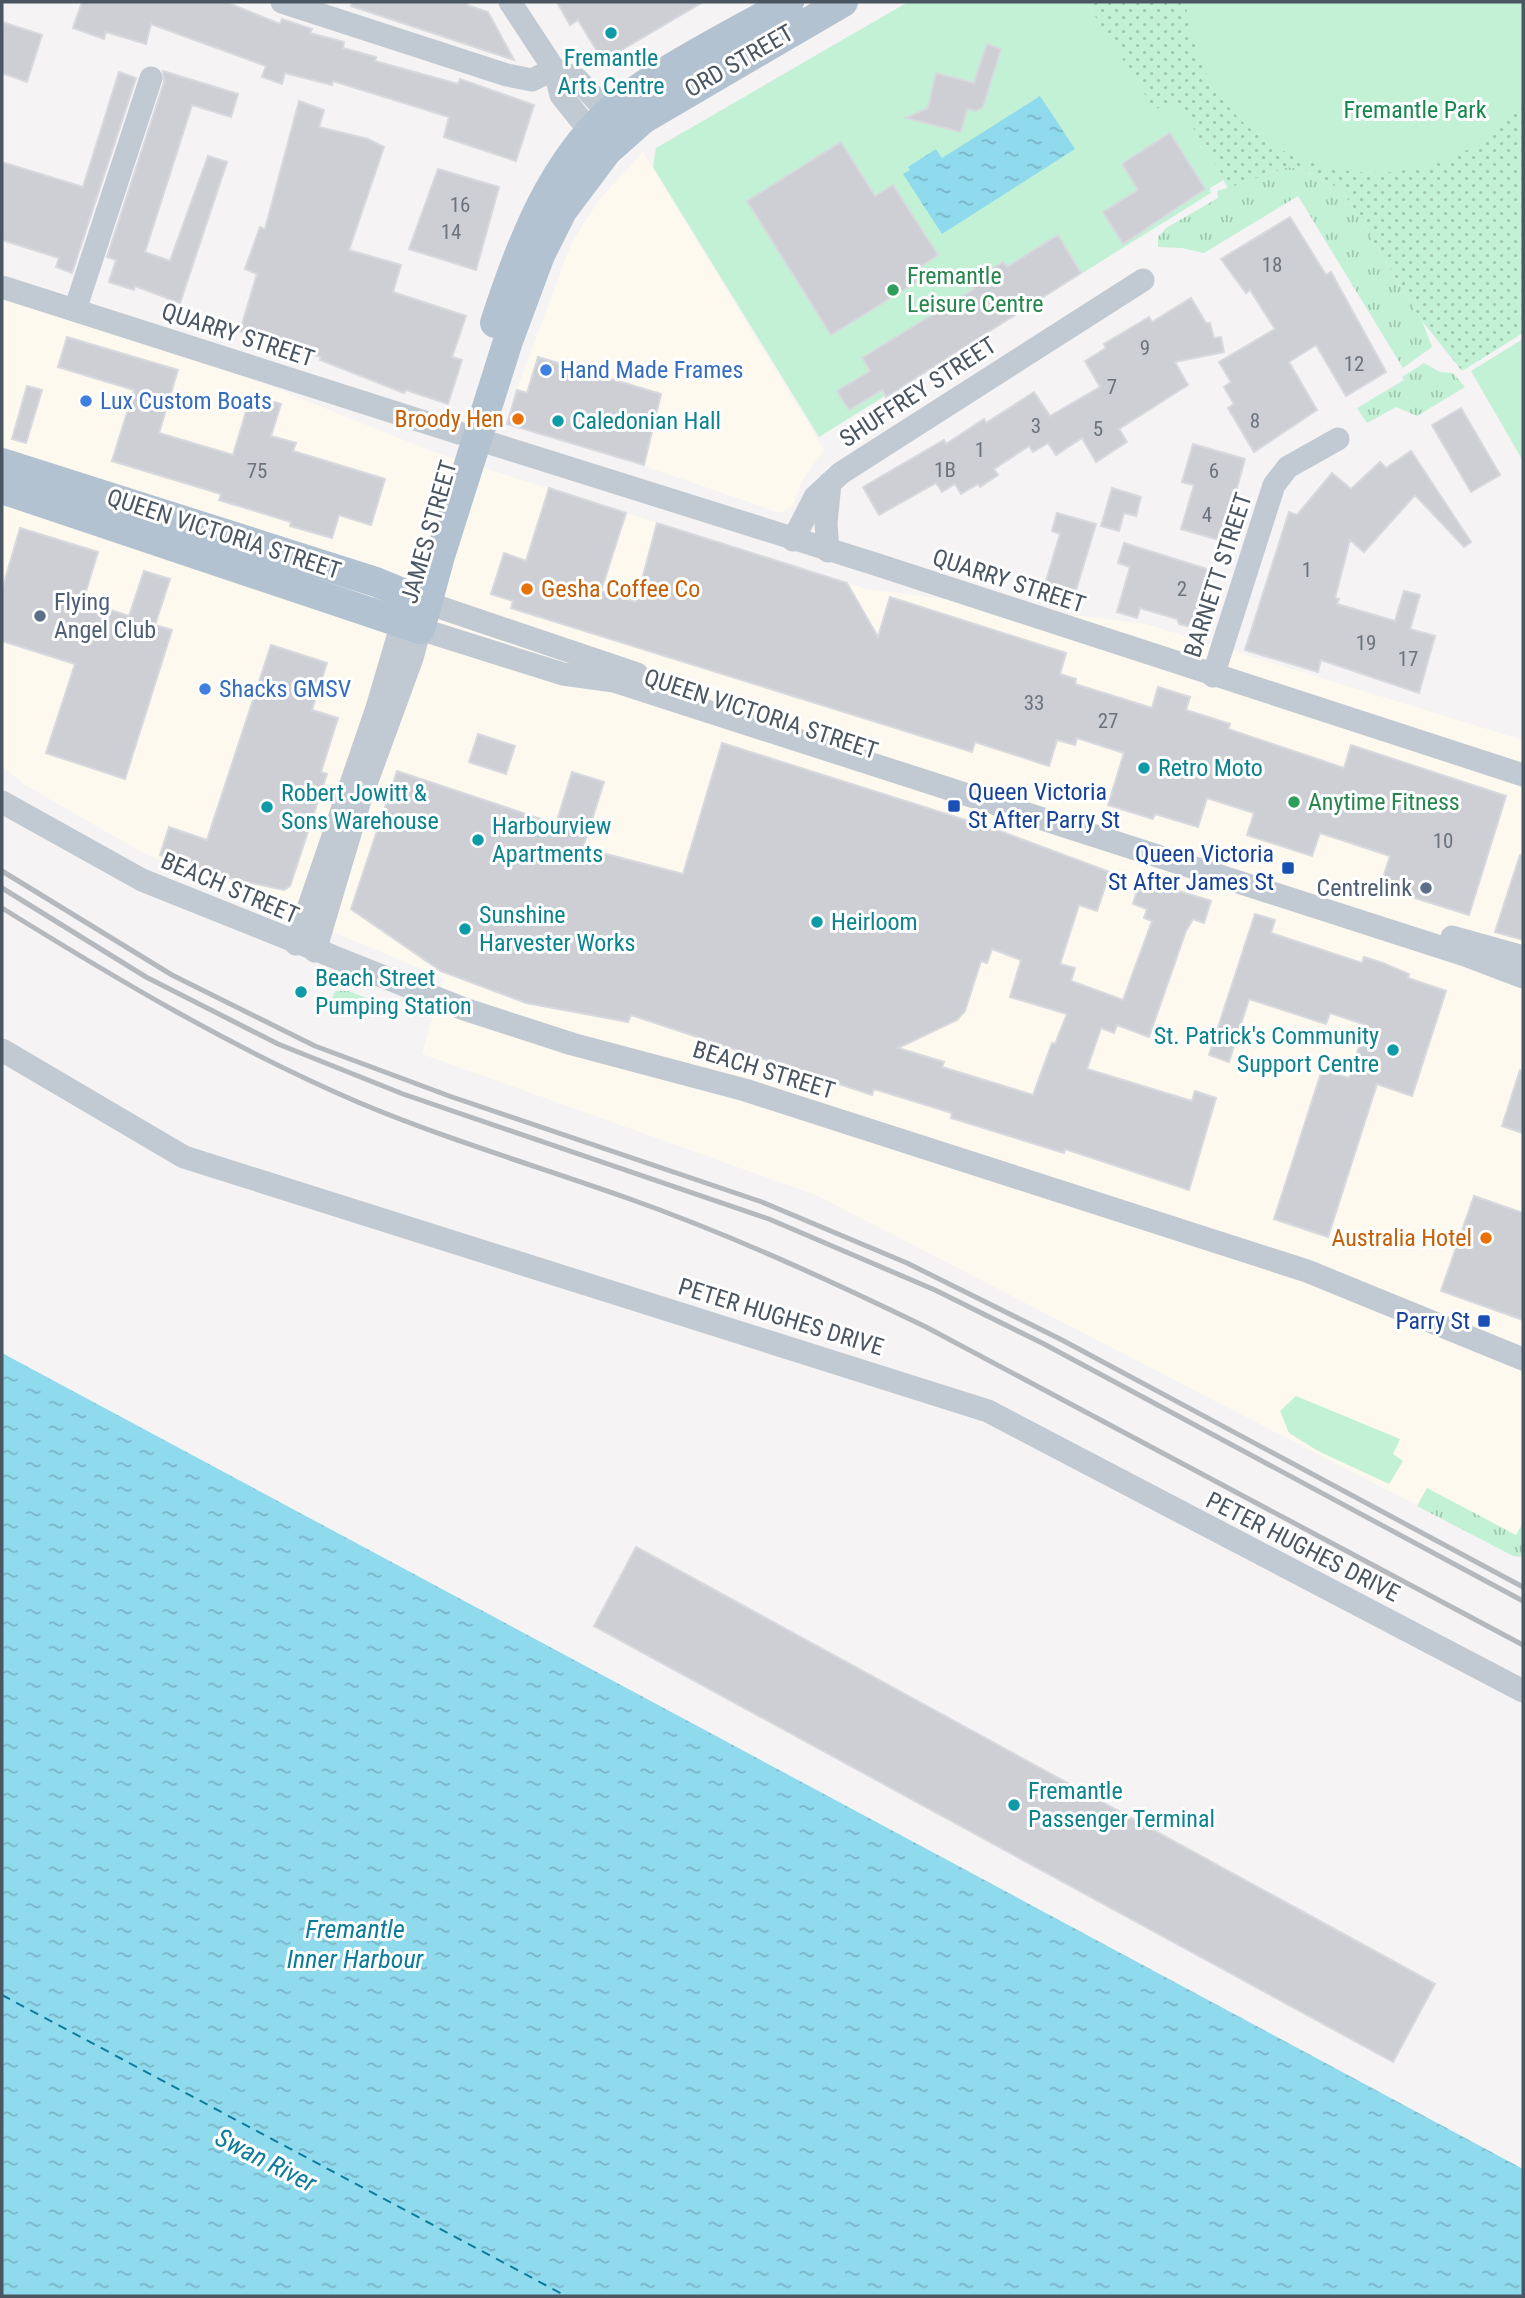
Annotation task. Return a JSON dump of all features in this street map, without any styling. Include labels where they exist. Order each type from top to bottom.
[{"type":"main road","name":"ORD STREET","points":[[607,132],[639,87],[789,2]]},
{"type":"main road","name":"ORD STREET","points":[[607,132],[676,97],[842,2]]},
{"type":"main road","name":"JAMES STREET","points":[[415,613],[521,247],[547,192],[607,132]]},
{"type":"main road","name":"QUEEN VICTORIA STREET","points":[[2,463],[376,582],[415,613]]},
{"type":"main road","name":"QUEEN VICTORIA STREET","points":[[2,489],[415,613]]},
{"type":"street","points":[[282,2],[507,75],[532,80],[554,69]]},
{"type":"street","points":[[510,2],[554,69],[561,95],[607,132]]},
{"type":"street","points":[[75,310],[150,78]]},
{"type":"street","name":"SHUFFREY STREET","points":[[793,540],[815,497],[841,473],[1143,280]]},
{"type":"street","name":"QUARRY STREET","points":[[2,287],[1523,775]]},
{"type":"street","name":"BARNETT STREET","points":[[1213,676],[1274,485],[1289,467],[1338,439]]},
{"type":"street","name":"SHUFFREY STREET","points":[[828,551],[826,523],[830,483]]},
{"type":"street","name":"JAMES STREET","points":[[305,947],[412,658],[415,613]]},
{"type":"street","name":"QUEEN VICTORIA STREET","points":[[415,613],[1433,932],[1523,957]]},
{"type":"street","name":"QUEEN VICTORIA STREET","points":[[415,613],[563,674],[614,681],[1465,955],[1523,977]]},
{"type":"street","name":"BEACH STREET","points":[[2,802],[142,880],[464,1009],[572,1044],[746,1090],[1307,1271],[1523,1359]]},
{"type":"street","name":"PETER HUGHES DRIVE","points":[[2,1050],[184,1157],[988,1411],[1523,1690]]},
{"type":"shaded area","points":[[643,152],[824,450],[801,482],[793,506],[780,513],[506,418],[571,244],[598,201]]},
{"type":"shaded area","points":[[2,278],[431,451],[866,589],[1146,624],[1523,740],[1523,1554],[1514,1554],[1385,1489],[818,1196],[422,1054],[443,978],[143,853],[25,785],[2,766]]},
{"type":"green space","name":"Fremantle Leisure Centre","points":[[908,2],[1086,2],[1155,110],[1175,99],[1225,179],[1210,188],[1211,193],[819,437],[653,167],[656,148]]},
{"type":"green space","name":"Fremantle Park","points":[[1086,2],[1523,2],[1523,333],[1462,371],[1422,321],[1342,190],[1305,170],[1288,167],[1228,188],[1175,99],[1155,111]]},
{"type":"green space","points":[[1185,2],[1523,2],[1523,102],[1491,135],[1467,150],[1432,164],[1395,172],[1357,172],[1321,166],[1286,152],[1255,132],[1228,106],[1202,64]]},
{"type":"green space","points":[[1288,167],[1305,170],[1342,190],[1422,321],[1432,347],[1403,368],[1298,196],[1204,253],[1182,248],[1158,247],[1158,237],[1166,228],[1218,198],[1217,191]]},
{"type":"green space","points":[[1523,339],[1523,461],[1471,371]]},
{"type":"green space","points":[[1424,363],[1440,372],[1453,373],[1465,387],[1417,416],[1396,407],[1367,423],[1357,408],[1404,380],[1402,377]]},
{"type":"green space","points":[[335,991],[348,991],[399,1010],[363,1016],[336,1013],[328,1010]]},
{"type":"green space","points":[[1296,1396],[1400,1439],[1393,1454],[1403,1461],[1389,1484],[1318,1451],[1289,1433],[1280,1411]]},
{"type":"green space","points":[[1427,1488],[1516,1535],[1523,1523],[1523,1557],[1513,1556],[1417,1506]]},
{"type":"water","points":[[1040,96],[1075,149],[942,234],[903,174],[910,170],[908,167],[936,149],[942,158]]},
{"type":"water","name":"Fremantle Inner Harbour","points":[[2,1353],[1523,2169],[1523,2296],[2,2296]]},
{"type":"building","points":[[82,2],[226,2],[280,24],[282,19],[312,29],[310,33],[344,42],[343,48],[376,57],[375,61],[458,84],[460,79],[534,105],[516,161],[444,137],[449,117],[333,81],[332,85],[285,73],[282,84],[262,77],[266,66],[151,24],[146,44],[106,32],[104,39],[73,28]]},
{"type":"building","points":[[352,2],[468,2],[467,5],[488,12],[514,60],[351,6]]},
{"type":"building","name":"Fremantle Arts Centre","points":[[557,2],[703,2],[603,61],[578,20],[570,25]]},
{"type":"building","points":[[2,22],[42,35],[27,82],[2,73]]},
{"type":"building","points":[[987,44],[1001,49],[983,107],[976,111],[967,109],[961,132],[906,118],[928,108],[936,73],[974,83]]},
{"type":"building","points":[[163,71],[238,94],[231,117],[192,105],[145,252],[170,261],[208,156],[227,162],[180,303],[135,286],[134,290],[109,282],[116,260],[107,257],[164,82]]},
{"type":"building","points":[[119,72],[136,78],[72,273],[56,267],[59,258],[2,240],[2,162],[83,187]]},
{"type":"building","points":[[299,101],[324,110],[319,127],[368,139],[384,147],[349,250],[401,265],[393,292],[466,316],[452,357],[462,360],[448,404],[406,390],[404,393],[320,360],[321,357],[240,331],[257,274],[245,269],[260,227],[265,229]]},
{"type":"building","points":[[1170,133],[1205,189],[1123,244],[1103,212],[1138,190],[1122,164]]},
{"type":"building","points":[[841,142],[875,196],[893,185],[938,255],[920,267],[926,276],[831,335],[747,201]]},
{"type":"building","points":[[438,169],[499,187],[476,270],[409,249]]},
{"type":"building","points":[[1290,217],[1326,275],[1331,272],[1386,372],[1346,396],[1316,345],[1289,362],[1317,410],[1254,452],[1228,408],[1234,404],[1224,387],[1231,382],[1219,362],[1275,329],[1250,290],[1246,293],[1221,259]]},
{"type":"building","points":[[1058,235],[1081,273],[886,397],[882,390],[849,410],[837,391],[870,371],[862,358],[974,289],[970,283],[1003,262],[1007,267]]},
{"type":"building","points":[[1191,298],[1206,323],[1210,323],[1214,338],[1221,337],[1224,352],[1175,362],[1188,385],[1119,429],[1127,442],[1096,462],[1082,438],[1056,455],[1048,443],[1033,452],[1029,446],[994,469],[998,475],[980,487],[978,484],[961,494],[955,484],[942,492],[936,483],[879,515],[863,487],[944,440],[946,444],[984,419],[986,423],[1034,392],[1050,416],[1100,387],[1085,361],[1106,348],[1104,344],[1149,317],[1152,322]]},
{"type":"building","points":[[67,337],[178,370],[159,433],[233,455],[251,395],[281,404],[271,436],[296,443],[293,451],[385,479],[371,525],[339,515],[332,538],[219,500],[221,494],[112,461],[134,390],[58,367]]},
{"type":"building","points":[[538,357],[661,394],[644,465],[507,424],[517,390],[527,393]]},
{"type":"building","points":[[27,386],[42,390],[26,443],[12,439]]},
{"type":"building","points":[[1461,408],[1500,475],[1471,492],[1432,425]]},
{"type":"building","points":[[1193,444],[1245,459],[1222,541],[1181,529],[1194,485],[1182,482]]},
{"type":"building","points":[[1411,451],[1471,542],[1464,547],[1415,495],[1364,552],[1350,540],[1335,598],[1339,599],[1337,604],[1395,621],[1404,591],[1420,595],[1410,629],[1435,636],[1419,693],[1321,660],[1318,672],[1245,650],[1289,512],[1297,515],[1332,473],[1351,489],[1380,462],[1386,468]]},
{"type":"building","points":[[549,488],[626,513],[601,591],[636,602],[657,523],[847,583],[878,637],[890,597],[1066,653],[1060,674],[1076,679],[1075,684],[1152,708],[1158,687],[1190,697],[1186,710],[1230,724],[1228,729],[1344,768],[1351,745],[1506,796],[1469,915],[1380,887],[1390,856],[1320,833],[1312,856],[1247,835],[1254,813],[1207,798],[1198,827],[1155,814],[1153,819],[1108,805],[1124,753],[1077,738],[1075,745],[1057,740],[1049,766],[975,742],[972,752],[511,608],[513,601],[491,594],[504,553],[526,561]]},
{"type":"building","points":[[1112,488],[1141,497],[1136,516],[1124,513],[1119,531],[1101,526]]},
{"type":"building","points":[[1057,513],[1096,524],[1073,600],[1043,591],[1060,534],[1052,531]]},
{"type":"building","points":[[20,528],[98,552],[83,601],[129,616],[144,571],[170,579],[155,625],[172,630],[125,779],[46,753],[75,664],[2,641],[2,590]]},
{"type":"building","points":[[1124,543],[1210,570],[1198,608],[1199,622],[1187,626],[1179,624],[1177,619],[1140,608],[1137,618],[1117,612],[1130,567],[1118,563]]},
{"type":"building","points":[[271,645],[327,663],[312,710],[338,718],[321,772],[327,774],[290,886],[284,890],[197,871],[198,868],[160,855],[169,827],[207,840]]},
{"type":"building","points":[[478,734],[515,746],[506,774],[469,762]]},
{"type":"building","points":[[722,743],[997,830],[1110,872],[1097,911],[1079,905],[1060,964],[1075,968],[1071,981],[1123,1000],[1152,921],[1144,918],[1147,909],[1133,904],[1141,879],[1211,901],[1204,923],[1193,919],[1186,931],[1149,1037],[1117,1025],[1114,1033],[1101,1028],[1087,1069],[1192,1101],[1195,1091],[1216,1098],[1189,1190],[1065,1149],[1064,1153],[951,1118],[952,1113],[874,1089],[872,1095],[631,1015],[628,1022],[526,1003],[441,971],[351,909],[397,771],[556,824],[572,772],[604,782],[583,848],[683,874]],"holes":[[[992,949],[1021,960],[1010,997],[1067,1014],[1055,1044],[1052,1043],[1033,1095],[942,1067],[944,1062],[898,1048],[957,1020],[965,1011],[981,961],[987,963]]]},
{"type":"building","points":[[1520,855],[1523,855],[1523,940],[1495,932]]},
{"type":"building","points":[[1255,914],[1275,920],[1271,933],[1362,963],[1364,957],[1383,963],[1409,974],[1408,978],[1446,991],[1412,1096],[1377,1084],[1328,1237],[1274,1219],[1322,1070],[1349,1078],[1366,1025],[1330,1013],[1326,1024],[1249,999],[1229,1062],[1209,1055]]},
{"type":"building","points":[[1520,1070],[1523,1071],[1523,1133],[1502,1126]]},
{"type":"building","name":"Australia Hotel","points":[[1474,1196],[1523,1213],[1523,1320],[1441,1291]]},
{"type":"building","name":"Fremantle Passenger Terminal","points":[[636,1547],[1435,1984],[1393,2062],[594,1626]]},
{"type":"ferry route","points":[[2,1995],[566,2296]]},
{"type":"railway","points":[[2,871],[172,975],[315,1046],[452,1097],[762,1202],[907,1263],[1062,1340],[1523,1587]]},
{"type":"railway","points":[[2,888],[146,977],[278,1044],[403,1094],[769,1219],[935,1290],[1044,1344],[1523,1601]]},
{"type":"railway","points":[[2,908],[177,1012],[313,1082],[427,1129],[630,1199],[705,1228],[816,1275],[926,1327],[1523,1645]]},
{"type":"place","name":"Fremantle Arts Centre","points":[[611,33]]},
{"type":"place","name":"Fremantle Leisure Centre","points":[[893,290]]},
{"type":"place","name":"Hand Made Frames","points":[[546,370]]},
{"type":"place","name":"Lux Custom Boats","points":[[86,401]]},
{"type":"place","name":"Broody Hen","points":[[518,419]]},
{"type":"place","name":"Caledonian Hall","points":[[558,421]]},
{"type":"place","name":"Gesha Coffee Co","points":[[527,589]]},
{"type":"place","name":"Flying Angel Club","points":[[40,616]]},
{"type":"place","name":"Shacks GMSV","points":[[205,689]]},
{"type":"place","name":"Retro Moto","points":[[1144,768]]},
{"type":"place","name":"Anytime Fitness","points":[[1294,802]]},
{"type":"place","name":"Queen Victoria St After Parry St","points":[[954,806]]},
{"type":"place","name":"Robert Jowitt & Sons Warehouse","points":[[267,807]]},
{"type":"place","name":"Harbourview Apartments","points":[[478,840]]},
{"type":"place","name":"Queen Victoria St After James St","points":[[1288,868]]},
{"type":"place","name":"Centrelink","points":[[1426,888]]},
{"type":"place","name":"Heirloom","points":[[817,922]]},
{"type":"place","name":"Sunshine Harvester Works","points":[[465,929]]},
{"type":"place","name":"Beach Street Pumping Station","points":[[301,992]]},
{"type":"place","name":"St. Patrick's Community Support Centre","points":[[1393,1050]]},
{"type":"place","name":"Australia Hotel","points":[[1486,1238]]},
{"type":"place","name":"Parry St","points":[[1484,1321]]},
{"type":"place","name":"Fremantle Passenger Terminal","points":[[1014,1805]]},
{"type":"water label","name":"Swan River","points":[[266,2160]]}]
